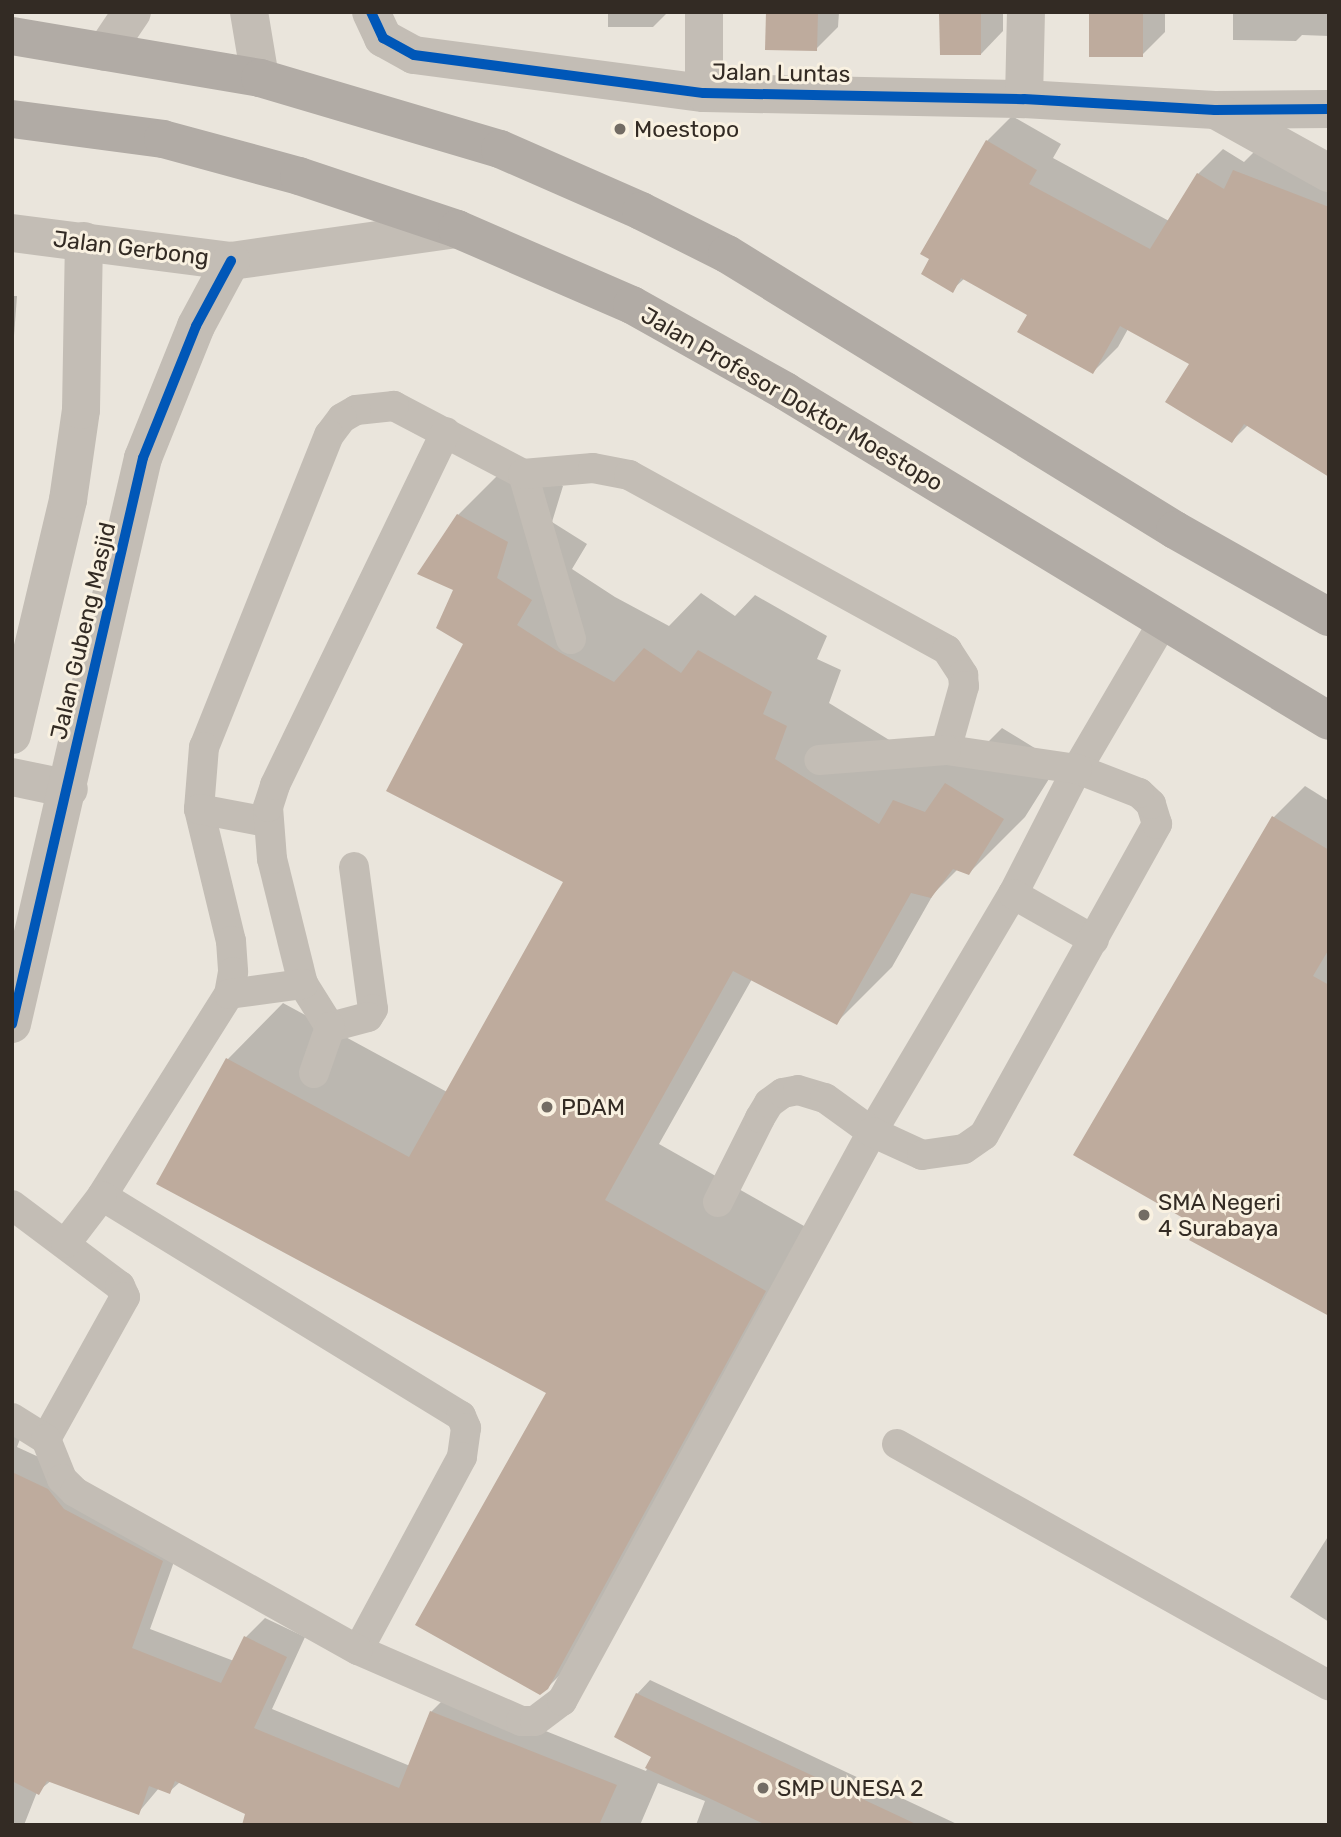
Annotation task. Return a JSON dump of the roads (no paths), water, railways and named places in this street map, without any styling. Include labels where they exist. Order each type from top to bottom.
[{"type":"main road","points":[[12,36],[260,78],[500,149],[727,254],[1175,530],[1329,617]]},
{"type":"main road","name":"Jalan Profesor Doktor Moestopo","points":[[12,120],[163,139],[299,176],[457,229],[690,335],[1329,721]]},
{"type":"street","points":[[105,52],[132,12]]},
{"type":"street","points":[[249,12],[260,78]]},
{"type":"street","name":"Jalan Luntas","points":[[371,12],[383,38],[414,55],[704,93],[1024,99],[1215,110],[1329,173]]},
{"type":"street","points":[[704,12],[704,93]]},
{"type":"street","points":[[1024,99],[1026,12]]},
{"type":"street","points":[[1215,110],[1329,109]]},
{"type":"street","name":"Jalan Gerbong","points":[[12,233],[231,261],[457,229]]},
{"type":"street","name":"Jalan Gubeng Masjid","points":[[12,736],[68,500],[81,410],[84,241]]},
{"type":"street","name":"Jalan Gubeng Masjid","points":[[12,1024],[69,789],[143,458],[196,326],[231,261]]},
{"type":"street","points":[[12,777],[69,789]]},
{"type":"lane","points":[[66,1243],[102,1196],[229,994],[233,972],[231,941],[199,809],[204,747],[215,713],[334,426],[356,410],[394,406],[523,474],[593,468],[629,475],[947,650],[963,675],[964,686],[946,750]]},
{"type":"lane","points":[[330,1027],[303,984],[267,822],[275,785],[446,432]]},
{"type":"lane","points":[[523,474],[571,639]]},
{"type":"lane","points":[[12,1418],[46,1439],[62,1479],[75,1492],[358,1650],[415,1671],[506,1717],[535,1721],[554,1710],[872,1132],[1013,894],[1077,769],[1164,621]]},
{"type":"lane","points":[[718,1202],[760,1118],[769,1103],[783,1093],[799,1090],[825,1098],[872,1132],[922,1155],[964,1149],[984,1135],[1157,824],[1151,804],[1139,793],[1077,769],[946,750],[819,760]]},
{"type":"lane","points":[[199,809],[267,822]]},
{"type":"lane","points":[[330,1027],[368,1017],[373,1009],[354,867]]},
{"type":"lane","points":[[1013,894],[1094,940]]},
{"type":"lane","points":[[229,994],[303,984]]},
{"type":"lane","points":[[314,1073],[330,1027]]},
{"type":"lane","points":[[102,1196],[461,1416],[466,1428],[462,1457],[358,1650]]},
{"type":"lane","points":[[12,1205],[120,1286],[125,1297],[46,1439]]},
{"type":"lane","points":[[897,1444],[1329,1685]]},
{"type":"place","name":"Moestopo","points":[[620,129]]},
{"type":"place","name":"PDAM","points":[[547,1107]]},
{"type":"place","name":"SMA Negeri 4 Surabaya","points":[[1144,1215]]},
{"type":"place","name":"SMP UNESA 2","points":[[763,1788]]}]
